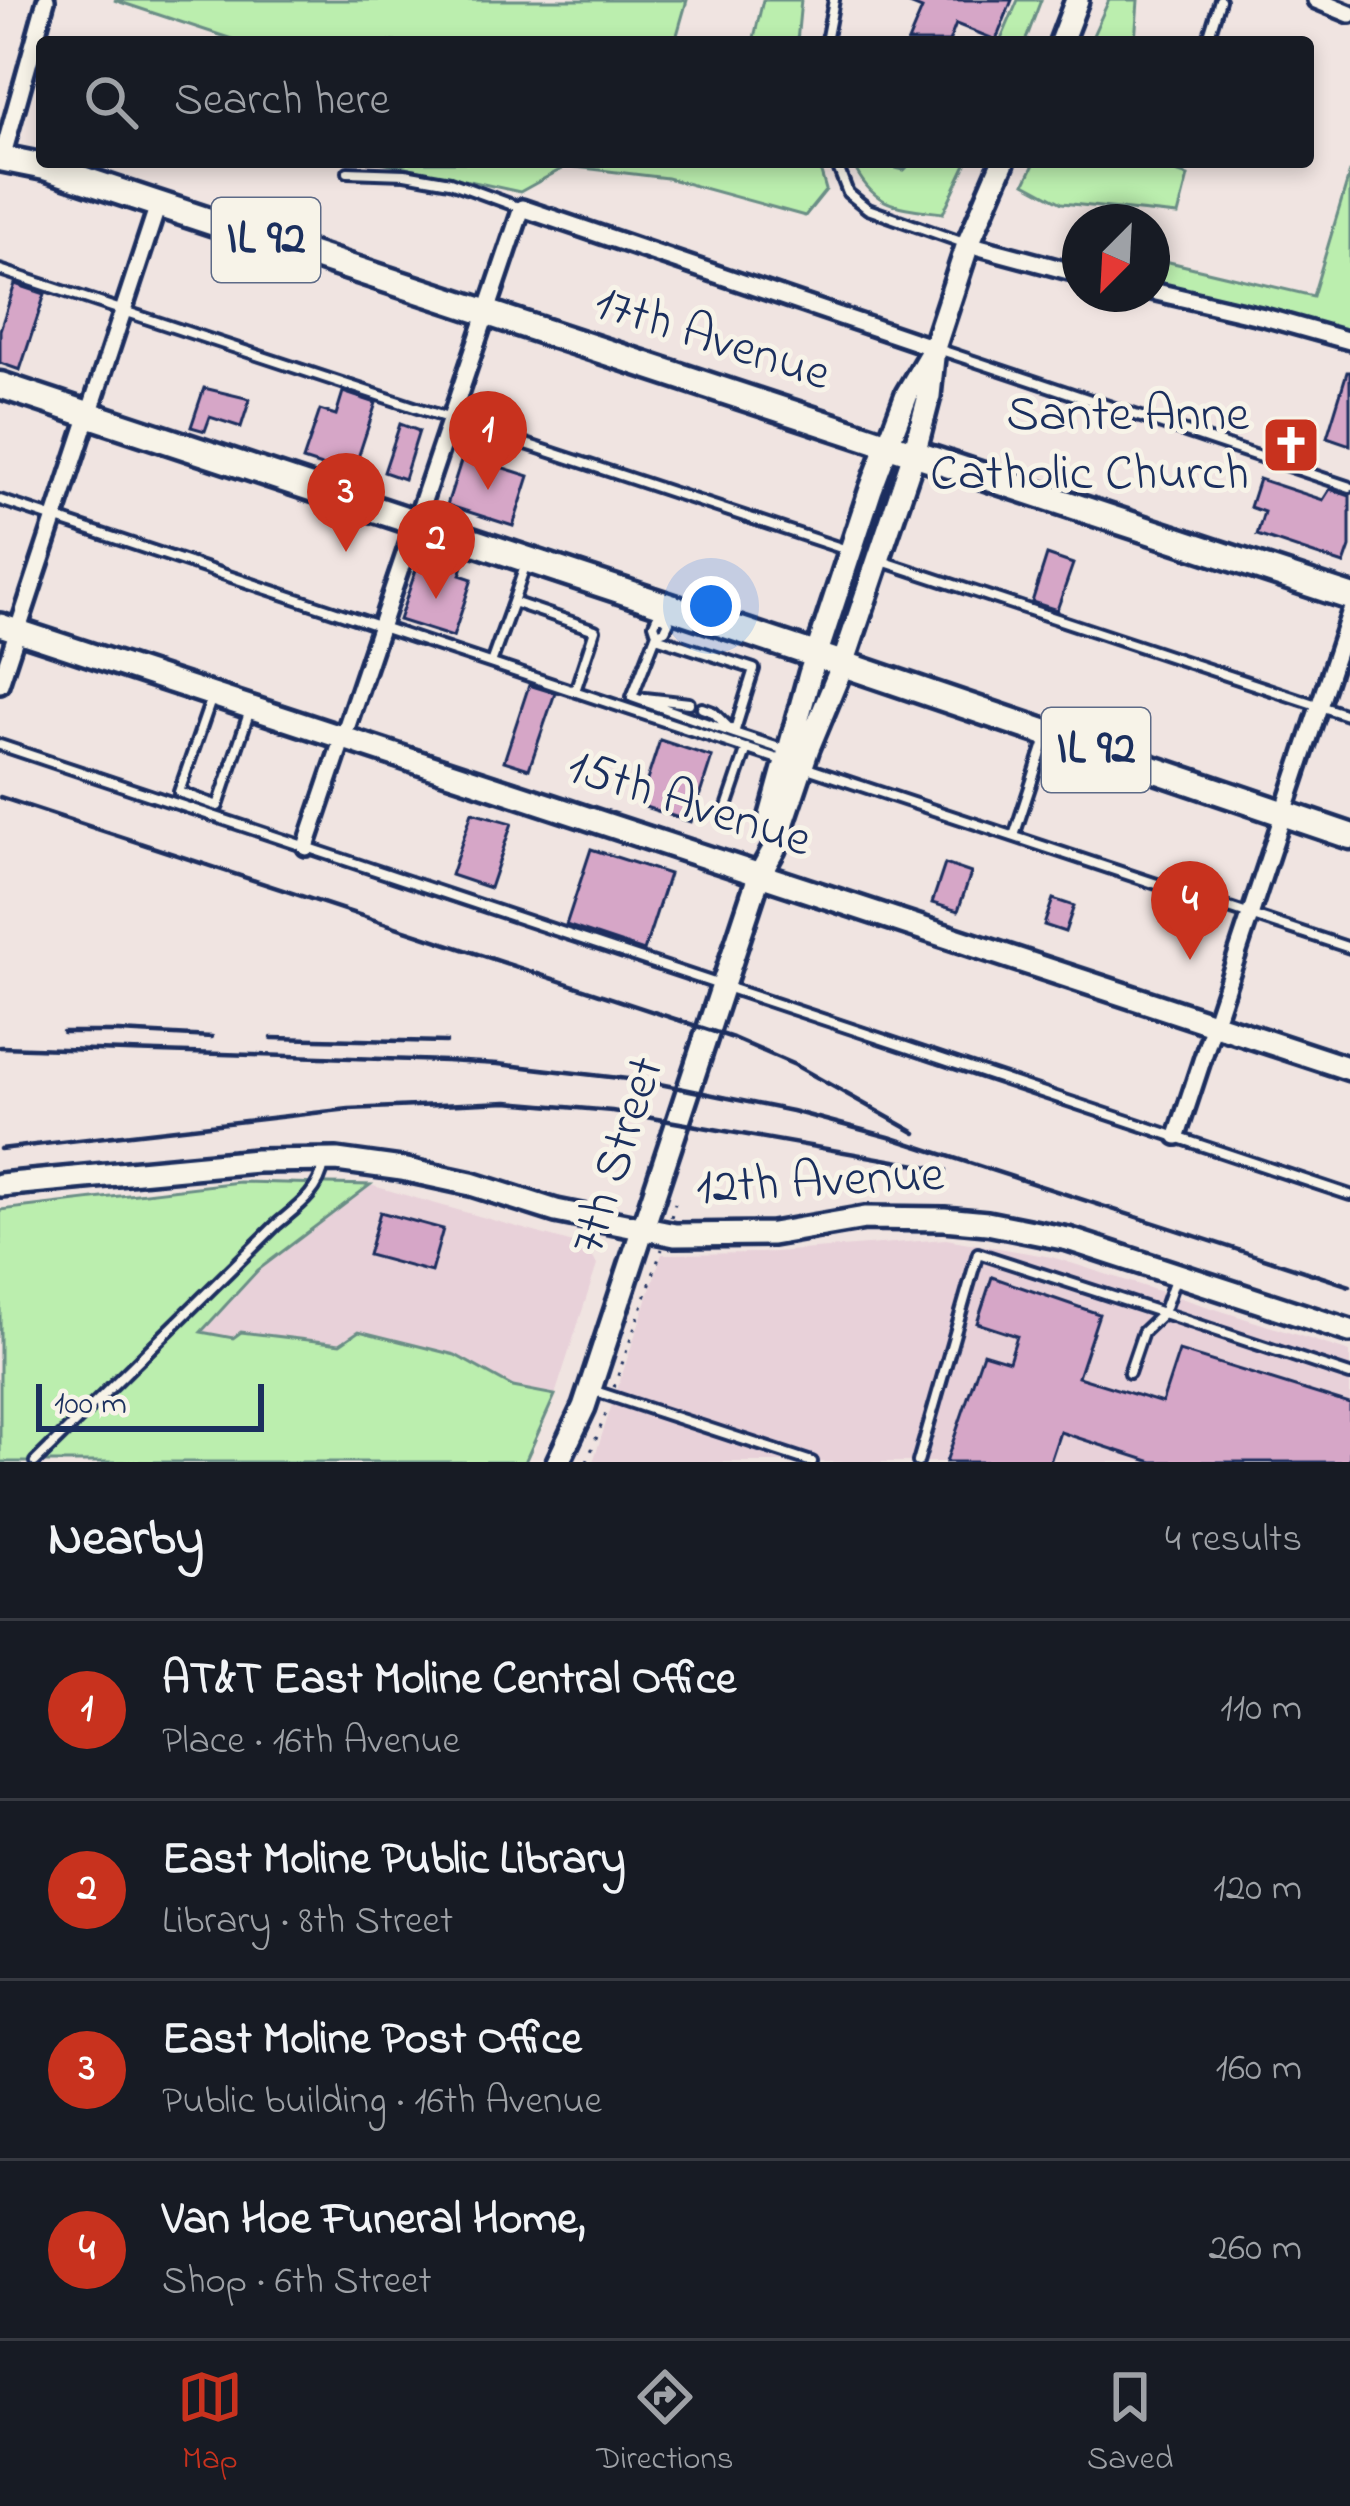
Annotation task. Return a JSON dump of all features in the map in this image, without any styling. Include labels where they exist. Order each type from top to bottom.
[{"type":"main road","name":"17th Avenue","points":[[1,158],[36,165]]},
{"type":"main road","name":"17th Avenue","points":[[48,168],[1350,597]]},
{"type":"main road","name":"IL 92","points":[[0,385],[527,560],[666,612],[843,664],[1350,836]]},
{"type":"street","points":[[1,158],[46,0]]},
{"type":"street","points":[[1063,36],[1077,0]]},
{"type":"street","points":[[1316,0],[1350,14]]},
{"type":"street","name":"7th Street","points":[[558,1462],[601,1393],[642,1228],[759,876],[775,849],[817,656],[851,551],[887,445],[934,348],[968,244],[1000,168]]},
{"type":"street","points":[[0,684],[9,628],[55,518],[158,205]]},
{"type":"street","points":[[306,847],[522,208],[934,348]]},
{"type":"street","points":[[968,244],[1062,269]]},
{"type":"street","points":[[1170,295],[1350,341]]},
{"type":"street","name":"7th Street","points":[[792,760],[843,664],[914,454],[929,396],[934,348]]},
{"type":"street","points":[[1177,1136],[1350,613]]},
{"type":"street","name":"15th Avenue","points":[[9,628],[1350,1069]]},
{"type":"street","name":"12th Avenue","points":[[0,1185],[256,1161],[325,1160],[402,1169],[471,1184],[556,1211],[667,1234],[772,1234],[865,1218],[986,1222],[1047,1234],[1350,1331]]},
{"type":"lane","points":[[827,36],[834,0]]},
{"type":"lane","points":[[1209,36],[1220,0]]},
{"type":"lane","points":[[838,168],[848,193],[868,208],[968,244]]},
{"type":"lane","points":[[348,172],[405,174],[449,182],[522,208]]},
{"type":"lane","points":[[0,270],[851,551]]},
{"type":"lane","points":[[934,348],[1350,487]]},
{"type":"lane","points":[[0,500],[1350,948]]},
{"type":"lane","points":[[491,663],[527,560]]},
{"type":"lane","points":[[878,560],[1350,716]]},
{"type":"lane","points":[[513,602],[595,630],[575,691]]},
{"type":"lane","points":[[632,697],[656,635],[654,624],[666,612]]},
{"type":"lane","points":[[656,635],[754,669],[734,733]]},
{"type":"lane","points":[[213,695],[179,792],[218,806],[251,708]]},
{"type":"lane","points":[[632,697],[689,703]]},
{"type":"lane","points":[[632,697],[734,733],[792,760]]},
{"type":"lane","points":[[702,708],[713,712],[734,733]]},
{"type":"lane","points":[[1014,836],[1048,734]]},
{"type":"lane","points":[[0,745],[1350,1195]]},
{"type":"lane","points":[[724,816],[746,748]]},
{"type":"lane","points":[[35,1462],[309,1198],[322,1178],[325,1160]]},
{"type":"lane","points":[[917,1462],[978,1253],[1350,1375]]},
{"type":"lane","points":[[1130,1373],[1143,1332],[1163,1312],[1176,1274]]},
{"type":"lane","points":[[601,1393],[812,1462]]},
{"type":"path","points":[[587,1462],[601,1393],[667,1234],[675,1203]]},
{"type":"shaded area","points":[[370,1185],[587,1247],[597,1265],[555,1395],[200,1332],[258,1270]]},
{"type":"shaded area","points":[[946,1239],[1052,1257],[1350,1352],[1350,1462],[593,1462],[662,1254],[761,1253]]},
{"type":"green space","points":[[114,0],[687,0],[678,36],[223,36]]},
{"type":"green space","points":[[763,0],[801,0],[798,36],[754,36]]},
{"type":"green space","points":[[1018,0],[1041,0],[1027,36],[1003,36]]},
{"type":"green space","points":[[1109,0],[1138,0],[1135,36],[1093,36]]},
{"type":"green space","points":[[410,168],[563,168],[520,192]]},
{"type":"green space","points":[[584,168],[820,168],[826,190],[805,216],[667,178]]},
{"type":"green space","points":[[855,168],[964,168],[943,213],[888,202]]},
{"type":"green space","points":[[1032,168],[1164,168],[1188,176],[1178,215],[1170,214],[1170,204],[1062,203],[1025,183]]},
{"type":"green space","points":[[1350,172],[1350,331],[1170,286],[1170,262],[1313,296]]},
{"type":"green space","points":[[239,1182],[370,1185],[258,1270],[201,1332],[340,1344],[359,1331],[455,1355],[513,1387],[555,1395],[525,1462],[0,1462],[0,1210]]},
{"type":"building","points":[[900,0],[1012,0],[998,36],[956,24],[951,36],[911,36],[922,9]]},
{"type":"building","points":[[15,284],[45,294],[20,370],[0,363],[0,330]]},
{"type":"building","points":[[1350,372],[1350,445],[1327,437]]},
{"type":"building","points":[[204,388],[250,399],[241,427],[210,417],[205,431],[191,427]]},
{"type":"building","points":[[343,392],[376,403],[352,476],[303,460],[320,410],[336,415]]},
{"type":"building","points":[[400,424],[419,431],[404,479],[384,472]]},
{"type":"building","points":[[463,455],[529,476],[513,526],[447,505]]},
{"type":"building","points":[[1259,479],[1323,500],[1330,489],[1350,496],[1350,547],[1344,564],[1257,535],[1264,512],[1250,507]]},
{"type":"building","points":[[423,549],[464,563],[460,575],[472,579],[453,637],[399,620]]},
{"type":"building","points":[[1047,555],[1073,564],[1057,610],[1032,602]]},
{"type":"building","points":[[529,685],[555,693],[529,769],[504,761]]},
{"type":"building","points":[[660,740],[712,757],[691,822],[639,805]]},
{"type":"building","points":[[472,812],[512,823],[490,888],[451,875]]},
{"type":"building","points":[[591,849],[669,874],[644,951],[566,925]]},
{"type":"building","points":[[945,864],[971,873],[958,911],[932,903]]},
{"type":"building","points":[[1053,899],[1074,906],[1065,932],[1044,925]]},
{"type":"building","points":[[380,1212],[443,1229],[431,1272],[368,1255]]},
{"type":"building","points":[[992,1277],[1099,1314],[1078,1377],[1162,1403],[1179,1351],[1350,1404],[1350,1462],[1152,1462],[1060,1432],[1050,1462],[946,1462],[983,1353],[1009,1361],[1017,1336],[977,1323]]},
{"type":"railway","points":[[0,797],[733,1038],[795,1065],[916,1133]]},
{"type":"railway","points":[[63,1032],[212,1037]]},
{"type":"railway","points":[[272,1038],[446,1042]]},
{"type":"railway","points":[[0,1047],[446,1061],[645,1081],[792,1111],[889,1137],[1350,1286]]},
{"type":"railway","points":[[0,1149],[349,1109],[507,1102],[612,1111],[946,1170]]},
{"type":"place","name":"Sante Anne Catholic Church","points":[[1291,445]]},
{"type":"place","name":"AT&T East Moline Central Office","points":[[488,490]]},
{"type":"place","name":"East Moline Post Office","points":[[346,552]]},
{"type":"place","name":"East Moline Public Library","points":[[436,599]]},
{"type":"place","name":"Van Hoe Funeral Home,","points":[[1190,960]]}]
